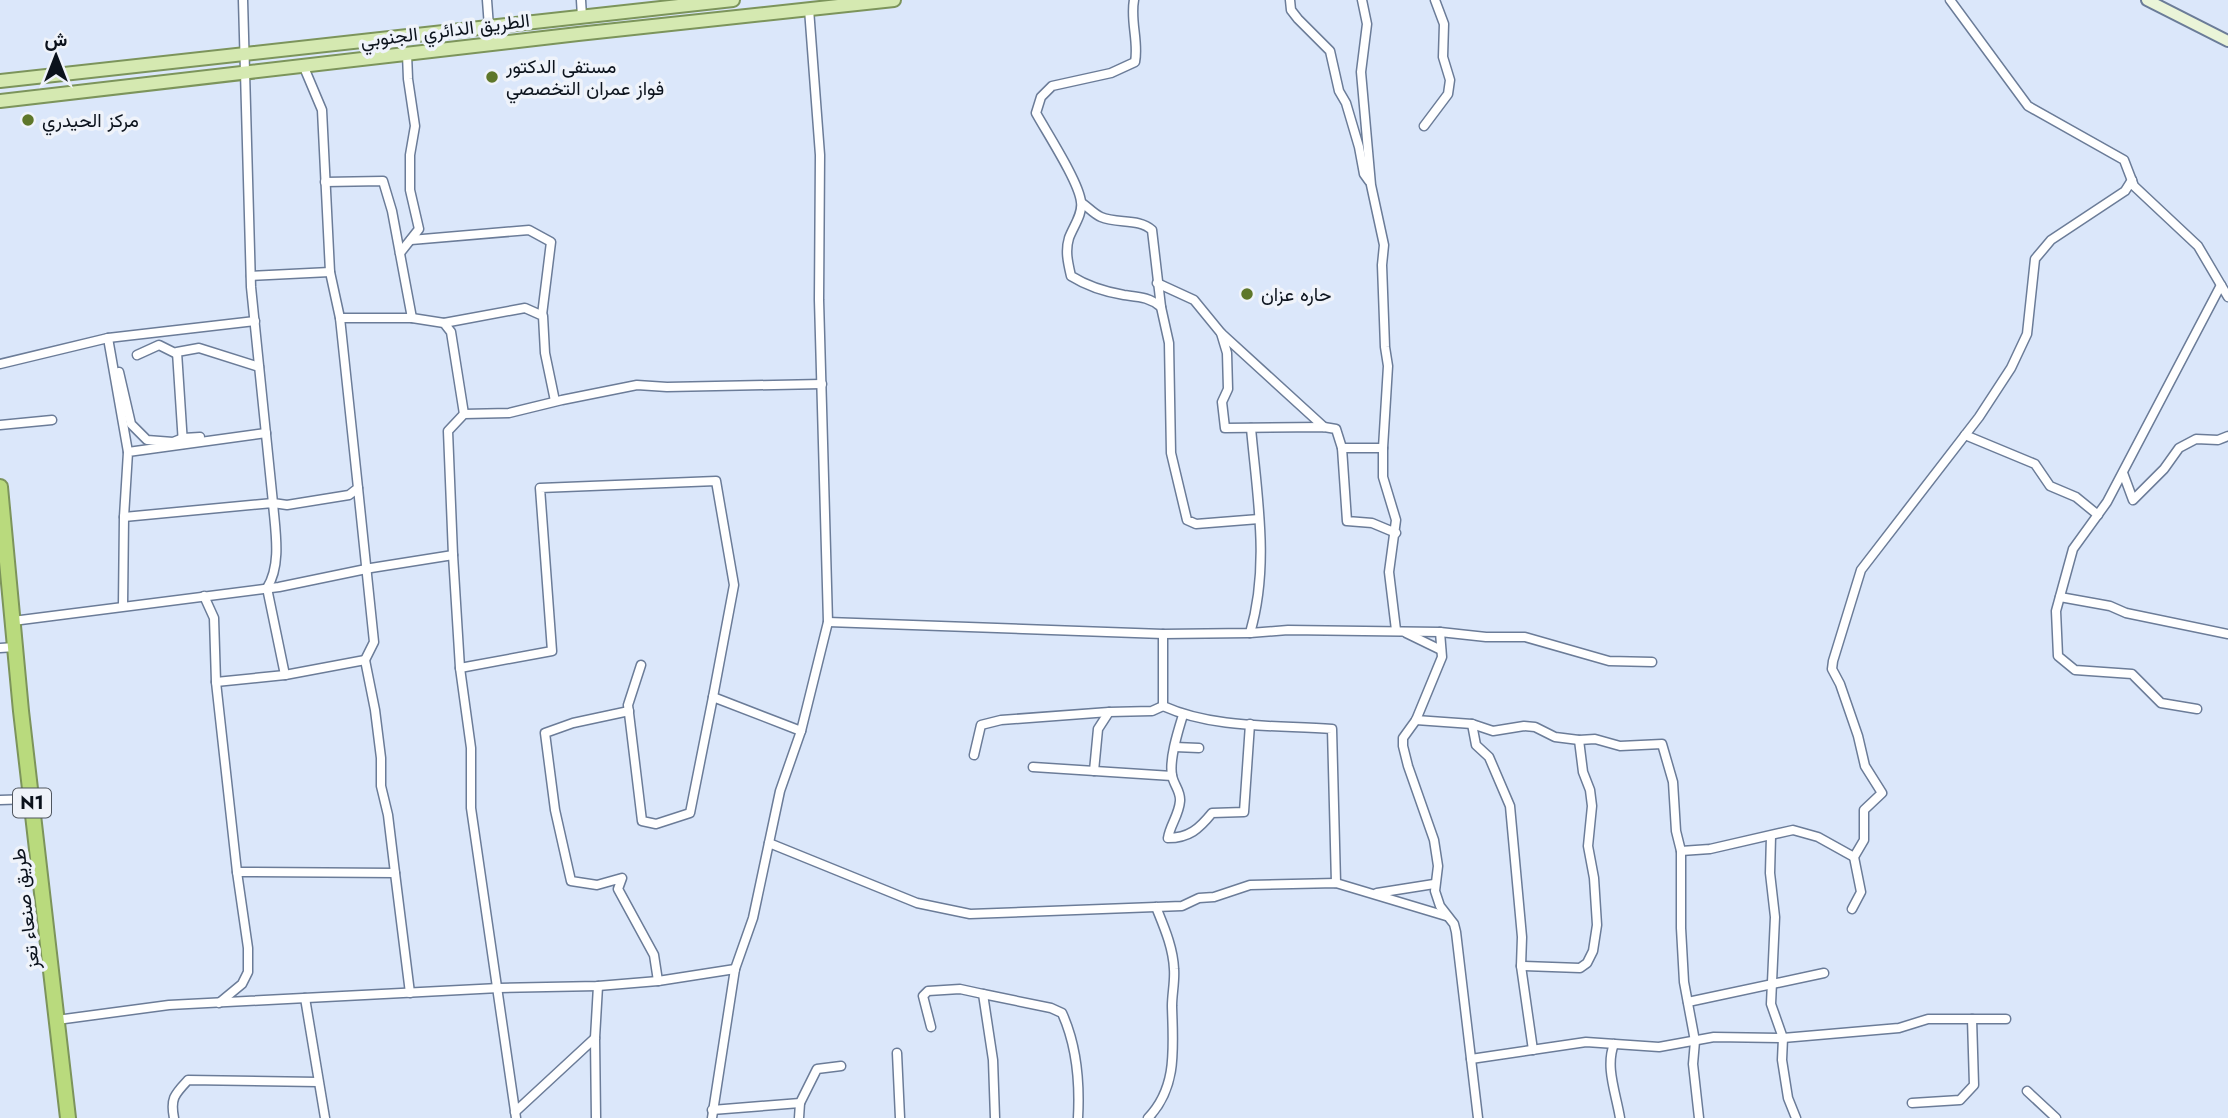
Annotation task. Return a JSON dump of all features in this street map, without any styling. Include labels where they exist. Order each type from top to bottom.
[{"type":"highway","name":"طريق صنعاء تعز","points":[[0,487],[15,647],[68,1118]]},
{"type":"main road","name":"الطريق الدائري الجنوبي","points":[[0,81],[733,0]]},
{"type":"main road","name":"الطريق الدائري الجنوبي","points":[[0,101],[894,0]]},
{"type":"street","points":[[243,0],[251,276],[274,503],[276,556],[272,580],[267,588],[285,675]]},
{"type":"street","points":[[487,0],[488,27]]},
{"type":"street","points":[[581,0],[582,17]]},
{"type":"street","points":[[1134,0],[1133,34],[1137,50],[1135,62],[1111,73],[1052,86],[1041,97],[1036,113],[1082,203],[1101,217],[1146,225],[1152,230],[1157,282],[1169,343],[1171,453],[1187,520],[1196,524],[1259,519]]},
{"type":"street","points":[[1290,0],[1291,10],[1298,19],[1330,51],[1364,174],[1371,185]]},
{"type":"street","points":[[1362,0],[1367,24],[1361,72],[1371,185],[1384,245],[1382,265],[1388,366],[1383,448],[1384,477],[1396,520],[1389,572],[1396,630]]},
{"type":"street","points":[[1424,126],[1448,94],[1450,80],[1443,57],[1444,24],[1435,0]]},
{"type":"street","points":[[1950,0],[2028,106],[2124,160],[2134,186],[2199,246],[2228,297]]},
{"type":"street","points":[[2147,0],[2228,39]]},
{"type":"street","points":[[800,1103],[712,1114],[735,969],[753,918],[780,791],[801,731],[828,622],[819,300],[820,155],[809,9]]},
{"type":"street","points":[[400,253],[419,229],[410,190],[410,156],[415,126],[407,54]]},
{"type":"street","points":[[303,65],[322,110],[330,272],[340,318],[374,642],[365,660],[375,710],[381,758],[381,786],[388,815],[410,993]]},
{"type":"street","points":[[1852,909],[1861,892],[1854,857],[1864,839],[1864,810],[1882,793],[1866,766],[1840,684],[1832,669],[1861,570],[1965,435],[2011,368],[2027,334],[2035,259],[2051,240],[2125,191],[2132,180]]},
{"type":"street","points":[[326,182],[383,181],[392,211],[412,318]]},
{"type":"street","points":[[1082,203],[1068,240],[1067,259],[1071,276],[1093,287],[1122,295],[1148,298],[1161,307]]},
{"type":"street","points":[[411,240],[529,230],[551,242],[542,315],[545,353],[555,401]]},
{"type":"street","points":[[251,276],[330,272]]},
{"type":"street","points":[[1157,282],[1194,300],[1221,333],[1324,427]]},
{"type":"street","points":[[2197,709],[2161,703],[2132,674],[2075,670],[2057,656],[2056,611],[2073,549],[2098,515],[2123,473],[2221,285]]},
{"type":"street","points":[[340,318],[412,318],[444,323],[525,308],[542,315]]},
{"type":"street","points":[[0,364],[108,338],[255,321]]},
{"type":"street","points":[[444,323],[451,332],[464,414]]},
{"type":"street","points":[[1221,333],[1228,365],[1228,389],[1222,402],[1225,428],[1336,429],[1342,448],[1347,522],[1372,523],[1396,533]]},
{"type":"street","points":[[108,338],[128,452],[124,517],[124,605]]},
{"type":"street","points":[[137,355],[159,345],[177,354],[199,348],[259,367]]},
{"type":"street","points":[[110,350],[118,366],[131,424],[147,440],[173,442],[266,433]]},
{"type":"street","points":[[177,354],[183,441]]},
{"type":"street","points":[[515,1115],[499,988],[471,808],[471,748],[460,668],[448,431],[464,414],[509,413],[637,385],[667,387],[822,384]]},
{"type":"street","points":[[0,425],[52,420]]},
{"type":"street","points":[[1250,633],[1258,608],[1262,553],[1251,428]]},
{"type":"street","points":[[1965,435],[2035,464],[2050,486],[2076,497],[2098,515]]},
{"type":"street","points":[[2123,473],[2133,500],[2164,469],[2179,448],[2196,439],[2218,440],[2228,436]]},
{"type":"street","points":[[128,452],[183,441]]},
{"type":"street","points":[[1342,448],[1383,448]]},
{"type":"street","points":[[460,668],[552,651],[540,488],[716,481],[734,585],[690,813],[656,824],[642,821],[628,705],[641,664]]},
{"type":"street","points":[[124,517],[274,503],[286,505],[349,495],[358,488]]},
{"type":"street","points":[[13,621],[321,580],[453,555]]},
{"type":"street","points":[[204,596],[214,618],[216,682],[248,948],[248,972],[242,984],[219,1003]]},
{"type":"street","points":[[2060,597],[2228,634]]},
{"type":"street","points":[[828,622],[1163,634],[1287,630],[1440,632],[1486,637],[1525,637],[1609,661],[1652,662]]},
{"type":"street","points":[[1396,630],[1441,650]]},
{"type":"street","points":[[1440,632],[1442,657],[1416,720],[1405,734],[1403,746],[1434,839],[1438,866],[1434,884],[1437,898],[1446,916],[1454,924],[1456,932],[1478,1118]]},
{"type":"street","points":[[1163,634],[1163,706]]},
{"type":"street","points":[[0,648],[15,647]]},
{"type":"street","points":[[216,682],[285,675],[365,660]]},
{"type":"street","points":[[713,697],[801,731]]},
{"type":"street","points":[[974,755],[981,725],[1001,720],[1152,711],[1163,706],[1183,715],[1250,724],[1332,729],[1336,883]]},
{"type":"street","points":[[629,711],[573,723],[545,733],[555,810],[571,881],[597,885],[622,878],[618,889],[654,955],[658,981]]},
{"type":"street","points":[[1094,771],[1098,729],[1109,712]]},
{"type":"street","points":[[1183,715],[1176,735],[1172,776],[1181,800],[1168,838],[1183,838],[1196,831],[1212,813],[1244,812],[1250,724]]},
{"type":"street","points":[[1416,720],[1472,723],[1493,731],[1535,727],[1555,737],[1595,739],[1620,746],[1662,744],[1673,782],[1676,831],[1681,851],[1684,982],[1695,1041],[1693,1064],[1699,1118]]},
{"type":"street","points":[[1472,723],[1476,745],[1489,757],[1510,806],[1521,926],[1521,966],[1533,1050]]},
{"type":"street","points":[[1521,966],[1580,968],[1587,963],[1593,951],[1597,925],[1588,846],[1592,806],[1579,740]]},
{"type":"street","points":[[1175,747],[1199,748]]},
{"type":"street","points":[[1033,767],[1172,776]]},
{"type":"street","points":[[0,800],[32,799]]},
{"type":"street","points":[[1681,851],[1710,849],[1793,830],[1829,842],[1854,857]]},
{"type":"street","points":[[1771,836],[1770,873],[1775,917],[1771,1003],[1783,1038],[1782,1060],[1788,1098],[1796,1118]]},
{"type":"street","points":[[769,843],[917,903],[970,914],[1182,906],[1199,898],[1214,897],[1250,885],[1336,883],[1446,916]]},
{"type":"street","points":[[237,872],[395,873]]},
{"type":"street","points":[[1374,893],[1434,884]]},
{"type":"street","points":[[1152,1117],[1170,1082],[1174,1040],[1174,968],[1169,940],[1156,907]]},
{"type":"street","points":[[57,1020],[169,1005],[499,988],[598,986],[658,981],[735,969]]},
{"type":"street","points":[[1688,1002],[1824,973]]},
{"type":"street","points":[[596,1118],[595,1038],[598,986]]},
{"type":"street","points":[[931,1027],[923,996],[928,991],[960,989],[1051,1008],[1062,1013],[1069,1027],[1079,1081],[1078,1118]]},
{"type":"street","points":[[983,994],[993,1060],[995,1118]]},
{"type":"street","points":[[304,998],[325,1118]]},
{"type":"street","points":[[1471,1059],[1586,1042],[1659,1047],[1714,1037],[1783,1038],[1899,1028],[1928,1019],[2006,1019]]},
{"type":"street","points":[[1912,1103],[1959,1100],[1974,1085],[1972,1019]]},
{"type":"street","points":[[515,1115],[595,1038]]},
{"type":"street","points":[[1614,1044],[1609,1057],[1620,1118]]},
{"type":"street","points":[[897,1054],[900,1118]]},
{"type":"street","points":[[799,1118],[800,1103],[817,1069],[841,1066]]},
{"type":"street","points":[[174,1118],[171,1104],[188,1080],[318,1082]]},
{"type":"street","points":[[2027,1091],[2056,1118]]},
{"type":"place","name":"مستفى الدكتور فواز عمران التخصصي","points":[[492,77]]},
{"type":"place","name":"مركز الحيدري","points":[[28,120]]},
{"type":"place","name":"حاره عزان","points":[[1247,294]]}]
